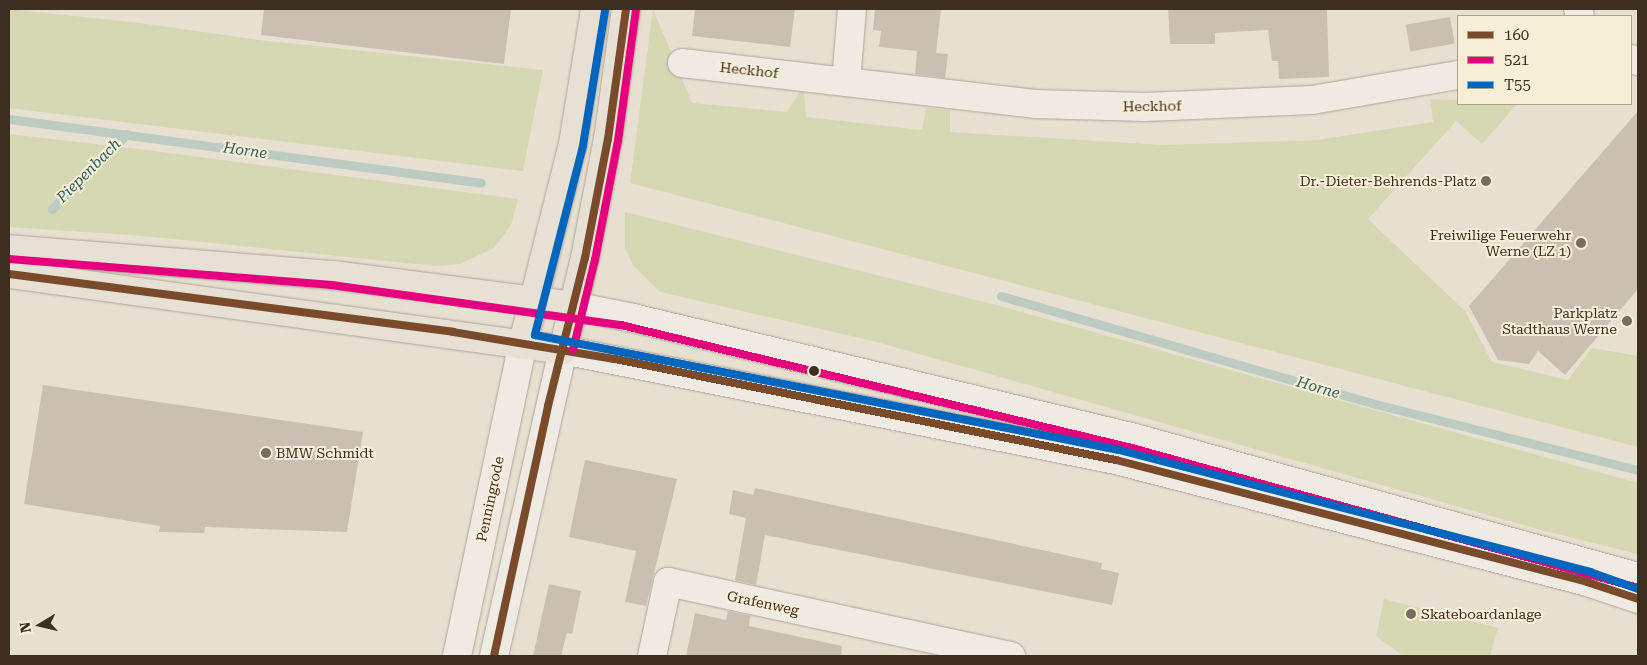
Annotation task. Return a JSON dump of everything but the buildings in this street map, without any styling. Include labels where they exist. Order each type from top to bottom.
[{"type":"main road","points":[[523,342],[573,144],[595,9]]},
{"type":"main road","points":[[494,656],[562,350],[574,306],[608,139],[626,9]]},
{"type":"main road","points":[[846,82],[852,9]]},
{"type":"main road","name":"Heckhof","points":[[682,63],[1035,104],[1145,107],[1312,100],[1457,75]]},
{"type":"main road","points":[[9,249],[323,274],[574,306],[646,321],[1135,438],[1638,577]]},
{"type":"main road","points":[[9,274],[523,342],[1116,460],[1586,582],[1638,599]]},
{"type":"main road","name":"Penningrode","points":[[457,656],[523,342]]},
{"type":"main road","name":"Grafenweg","points":[[652,656],[668,582],[930,648],[1011,656]]},
{"type":"green space","points":[[9,9],[140,23],[259,40],[543,70],[523,171],[9,108]]},
{"type":"green space","points":[[653,9],[692,103],[787,112],[800,91],[804,92],[806,117],[922,130],[926,108],[950,110],[950,132],[1163,145],[1317,140],[1433,122],[1430,99],[1457,100],[1457,105],[1516,105],[1482,144],[1456,121],[1368,219],[1465,311],[1492,362],[1568,380],[1592,348],[1638,356],[1638,447],[630,183]]},
{"type":"green space","points":[[9,134],[147,150],[518,199],[511,225],[494,248],[460,264],[435,266],[144,236],[9,227]]},
{"type":"green space","points":[[625,212],[1000,306],[1638,483],[1638,554],[1541,530],[873,341],[660,292],[633,265],[625,248]]},
{"type":"green space","name":"Skateboardanlage","points":[[1384,599],[1498,628],[1490,656],[1403,656],[1376,636]]},
{"type":"waterway","name":"Horne","points":[[9,119],[481,183]]},
{"type":"waterway","name":"Piepenbach","points":[[52,209],[127,134]]},
{"type":"waterway","name":"Horne","points":[[1001,296],[1371,403],[1638,470]]},
{"type":"transit line","name":"160","points":[[494,656],[548,406],[585,258],[608,139],[626,9]]},
{"type":"transit line","name":"521","points":[[573,350],[595,260],[618,141],[636,10]]},
{"type":"transit line","name":"T55","points":[[605,11],[583,146],[535,335],[1119,450],[1590,572],[1638,589]]},
{"type":"transit line","name":"521","points":[[9,259],[332,285],[621,325],[1132,448],[1635,587]]},
{"type":"transit line","name":"160","points":[[9,274],[453,332],[615,359],[1116,460],[1587,582],[1638,599]]},
{"type":"place","name":"Dr.-Dieter-Behrends-Platz","points":[[1486,181]]},
{"type":"place","name":"Freiwilige Feuerwehr Werne (LZ 1)","points":[[1581,243]]},
{"type":"place","name":"Parkplatz Stadthaus Werne","points":[[1627,321]]},
{"type":"place","name":"BMW Schmidt","points":[[266,453]]},
{"type":"place","name":"Skateboardanlage","points":[[1411,614]]}]
